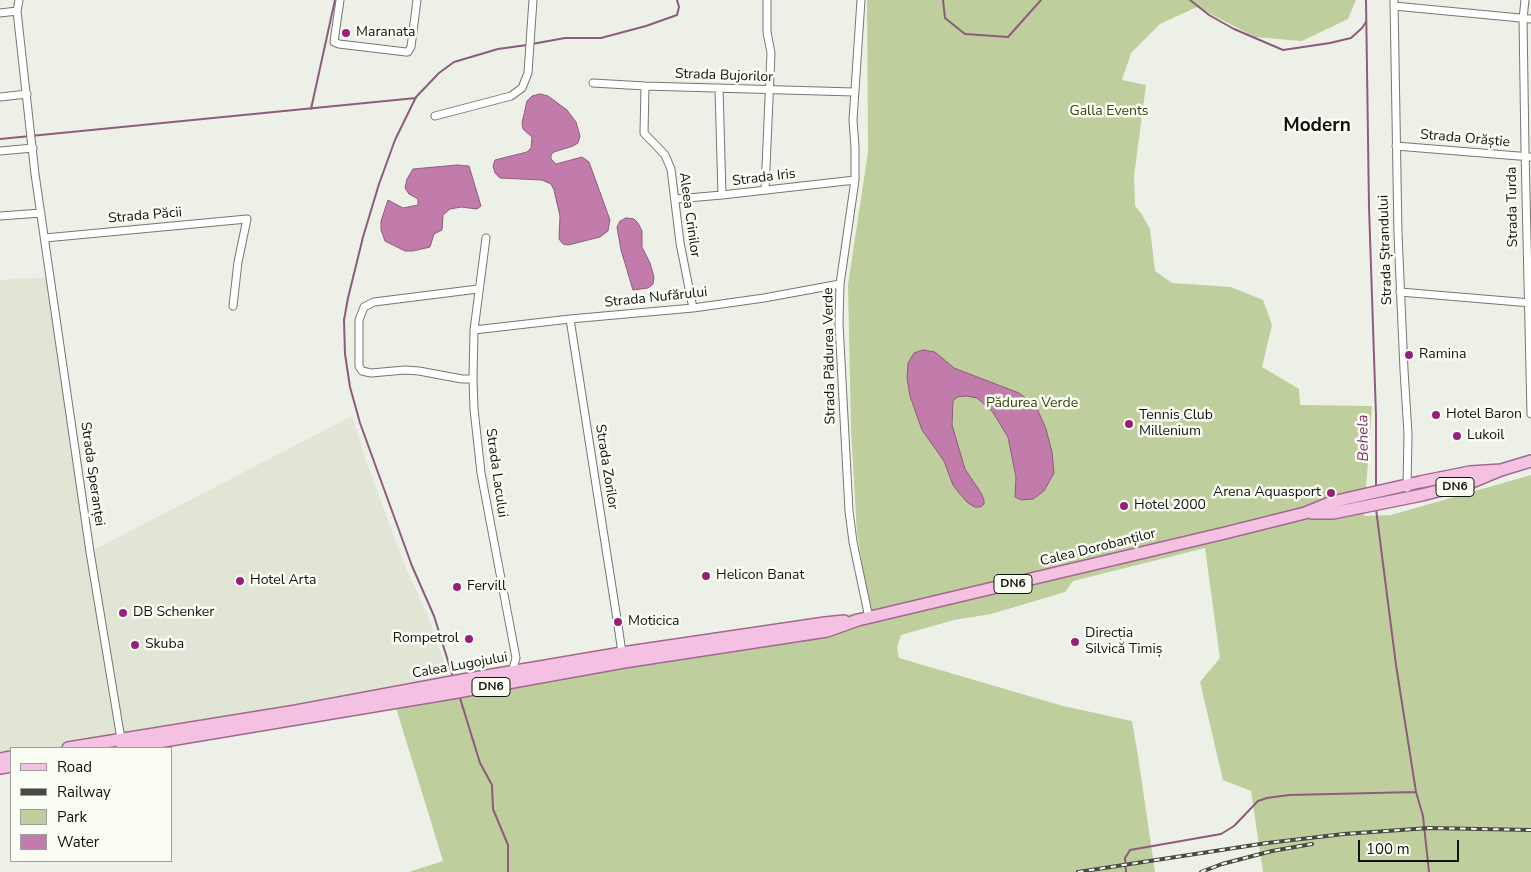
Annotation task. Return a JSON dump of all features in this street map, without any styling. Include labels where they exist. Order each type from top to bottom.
[{"type":"main road","name":"Calea Dorobanților","points":[[863,619],[1305,513],[1333,513],[1368,500],[1383,497],[1407,498],[1472,482],[1531,460]]},
{"type":"main road","name":"Calea Dorobanților","points":[[1383,497],[1408,485],[1470,472],[1501,470]]},
{"type":"main road","name":"Calea Lugojului","points":[[122,744],[622,653],[863,619]]},
{"type":"main road","name":"Calea Lugojului","points":[[82,747],[122,744],[452,694],[624,662],[827,632],[863,619]]},
{"type":"street","name":"Strada Speranței","points":[[19,0],[18,11],[29,118],[41,212],[90,552],[122,744]]},
{"type":"street","points":[[340,0],[334,42],[408,52],[411,47],[417,0]]},
{"type":"street","points":[[435,116],[516,93],[522,88],[526,80],[533,0]]},
{"type":"street","name":"Strada Pădurea Verde","points":[[861,0],[853,120],[855,180],[840,284],[840,356],[848,503],[863,619]]},
{"type":"street","name":"Strada Turda","points":[[1525,0],[1527,19],[1531,414]]},
{"type":"street","points":[[765,190],[771,53],[767,32],[768,1]]},
{"type":"street","points":[[1394,3],[1527,19]]},
{"type":"street","name":"Strada Ștrandului","points":[[1394,3],[1400,292],[1408,434],[1407,498]]},
{"type":"street","points":[[0,13],[18,11]]},
{"type":"street","name":"Strada Bujorilor","points":[[593,83],[854,92]]},
{"type":"street","name":"Aleea Crinilor","points":[[645,86],[644,133],[666,157],[671,168],[676,199],[680,248],[693,308]]},
{"type":"street","points":[[719,88],[722,195]]},
{"type":"street","points":[[0,96],[27,94]]},
{"type":"street","name":"Strada Orăștie","points":[[1396,146],[1528,156]]},
{"type":"street","points":[[0,151],[33,148]]},
{"type":"street","name":"Strada Iris","points":[[676,199],[855,180]]},
{"type":"street","points":[[0,216],[41,212]]},
{"type":"street","name":"Strada Păcii","points":[[45,238],[247,219],[238,262],[233,306]]},
{"type":"street","name":"Strada Lacului","points":[[486,238],[474,330],[473,379],[482,473],[516,658],[512,672]]},
{"type":"street","name":"Strada Nufărului","points":[[474,330],[693,308],[764,298],[840,284]]},
{"type":"street","points":[[473,379],[462,379],[419,371],[405,370],[371,373],[362,371],[359,366],[359,320],[364,307],[374,302],[478,289]]},
{"type":"street","points":[[1400,292],[1530,303]]},
{"type":"street","name":"Strada Zorilor","points":[[570,319],[622,653]]},
{"type":"street","points":[[516,658],[528,669]]},
{"type":"shaded area","points":[[50,277],[90,552],[352,416],[366,461],[406,568],[429,618],[450,679],[97,747],[10,747],[10,762],[0,764],[0,280]]},
{"type":"green space","name":"Pădurea Verde","points":[[867,0],[1356,0],[1348,19],[1302,41],[1255,37],[1197,7],[1160,24],[1131,53],[1122,80],[1146,85],[1134,176],[1135,206],[1150,229],[1155,271],[1172,283],[1231,287],[1263,300],[1272,325],[1262,367],[1299,389],[1300,405],[1372,406],[1364,516],[1391,515],[1531,475],[1531,872],[1263,872],[1251,791],[1223,780],[1200,682],[1220,658],[1205,548],[1073,581],[1065,592],[991,614],[954,620],[901,635],[897,647],[899,658],[1063,706],[1132,721],[1155,872],[409,872],[443,861],[393,698],[450,679],[870,611],[857,533],[851,429],[848,285],[868,152]]},
{"type":"water","points":[[540,94],[548,96],[567,110],[576,122],[580,136],[578,143],[554,152],[551,155],[551,159],[556,164],[582,157],[589,162],[610,220],[608,231],[600,237],[568,245],[563,244],[559,239],[560,216],[551,184],[542,180],[500,178],[495,173],[493,166],[495,160],[527,152],[531,148],[532,137],[523,129],[522,123],[527,101],[532,96]]},
{"type":"water","points":[[457,165],[469,166],[481,206],[477,209],[461,207],[450,209],[443,215],[442,230],[434,234],[430,247],[405,251],[385,241],[381,230],[381,221],[388,200],[403,208],[418,205],[418,199],[409,194],[405,188],[407,179],[413,169]]},
{"type":"water","points":[[626,218],[634,219],[642,231],[642,247],[654,277],[653,284],[648,288],[633,290],[621,250],[617,227],[620,221]]},
{"type":"water","points":[[923,350],[935,352],[954,368],[1019,393],[1036,406],[1046,429],[1052,452],[1054,473],[1044,491],[1033,499],[1021,500],[1015,497],[1016,477],[1008,437],[992,411],[977,398],[966,396],[957,397],[953,401],[952,425],[965,469],[981,493],[984,504],[981,507],[975,507],[968,503],[959,493],[953,485],[944,461],[922,430],[910,396],[907,378],[908,363],[914,353]]},
{"type":"waterway","points":[[311,109],[335,0]]},
{"type":"waterway","points":[[532,44],[565,38],[601,38],[646,26],[677,15],[679,7],[677,0]]},
{"type":"waterway","points":[[943,0],[945,18],[965,34],[1008,37],[1041,0]]},
{"type":"waterway","points":[[1190,0],[1209,15],[1234,29],[1283,50],[1351,38],[1366,22]]},
{"type":"waterway","name":"Behela","points":[[1366,0],[1376,489]]},
{"type":"waterway","points":[[453,677],[434,616],[412,566],[360,423],[350,387],[345,354],[344,320],[363,237],[379,184],[395,140],[416,97],[439,73],[454,62],[498,49],[527,45]]},
{"type":"waterway","points":[[0,139],[416,98]]},
{"type":"waterway","name":"Behela","points":[[1376,509],[1396,665],[1416,792],[1423,816],[1429,872]]},
{"type":"waterway","points":[[460,698],[480,763],[492,785],[493,809],[508,845],[508,872]]},
{"type":"waterway","points":[[1126,872],[1125,858],[1130,850],[1221,834],[1234,826],[1258,801],[1267,798],[1289,795],[1416,792]]},
{"type":"railway","points":[[1078,872],[1267,843],[1344,834],[1429,828],[1531,830]]},
{"type":"railway","points":[[1201,872],[1222,864],[1272,851],[1312,844]]},
{"type":"place","name":"Maranata","points":[[346,33]]},
{"type":"place","name":"Ramina","points":[[1409,355]]},
{"type":"place","name":"Hotel Baron","points":[[1436,415]]},
{"type":"place","name":"Tennis Club Millenium","points":[[1129,424]]},
{"type":"place","name":"Lukoil","points":[[1457,436]]},
{"type":"place","name":"Arena Aquasport","points":[[1331,493]]},
{"type":"place","name":"Hotel 2000","points":[[1124,506]]},
{"type":"place","name":"Helicon Banat","points":[[706,576]]},
{"type":"place","name":"Hotel Arta","points":[[240,581]]},
{"type":"place","name":"Fervill","points":[[457,587]]},
{"type":"place","name":"DB Schenker","points":[[123,613]]},
{"type":"place","name":"Moticica","points":[[618,622]]},
{"type":"place","name":"Rompetrol","points":[[469,639]]},
{"type":"place","name":"Direcția Silvică Timiș","points":[[1075,642]]},
{"type":"place","name":"Skuba","points":[[135,645]]},
{"type":"district","name":"Modern","points":[[1317,126]]},
{"type":"park label","name":"Galla Events","points":[[1109,112]]}]
